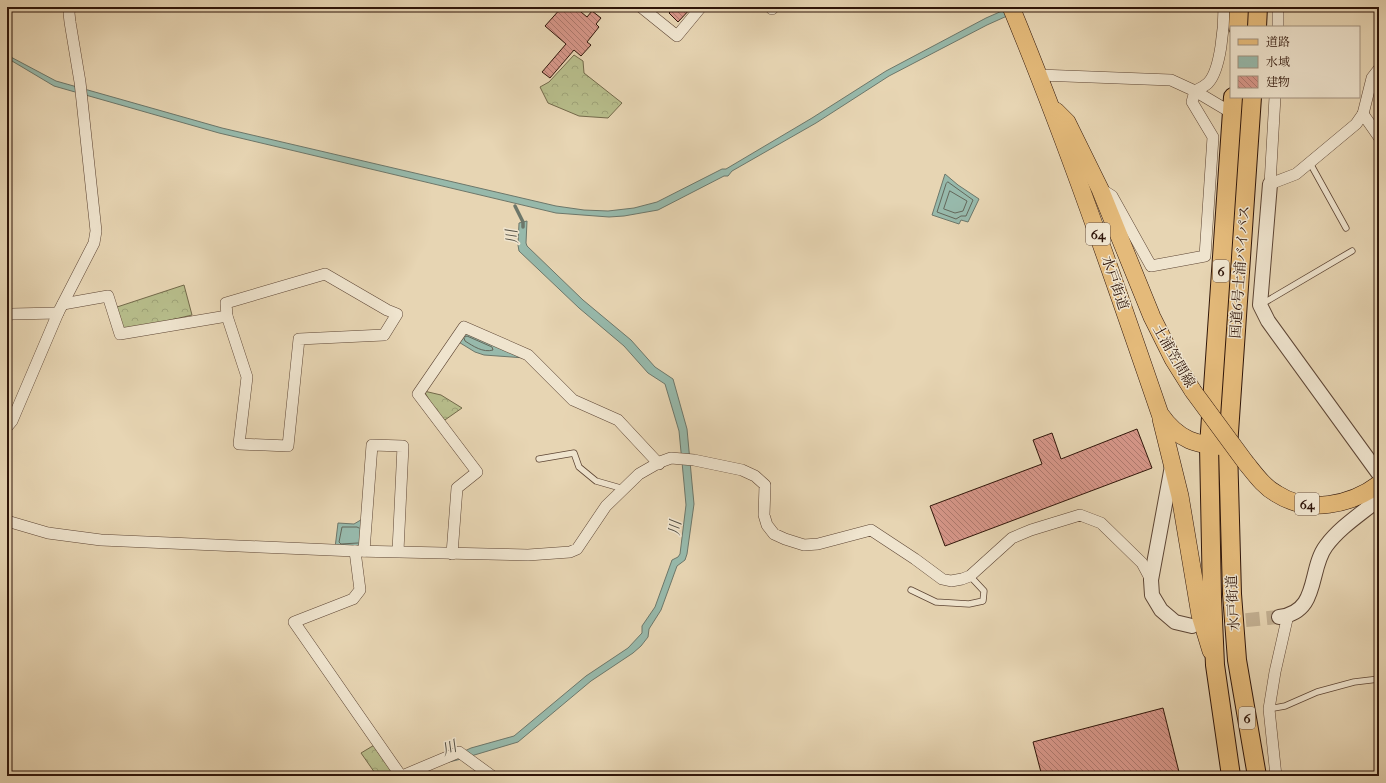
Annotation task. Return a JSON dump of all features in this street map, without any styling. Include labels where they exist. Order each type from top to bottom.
[{"type":"highway","points":[[1238,26],[1239,7]]},
{"type":"highway","points":[[1257,26],[1258,7]]},
{"type":"highway","name":"国道6号土浦バイパス","points":[[1228,447],[1252,98]]},
{"type":"highway","name":"国道6号土浦バイパス","points":[[1209,446],[1232,105]]},
{"type":"highway","name":"水戸街道","points":[[1209,446],[1215,665],[1231,776]]},
{"type":"highway","name":"水戸街道","points":[[1228,447],[1232,594],[1237,660],[1257,776]]},
{"type":"main road","name":"水戸街道","points":[[1011,7],[1039,75],[1049,106],[1096,228],[1160,414],[1168,426],[1176,433],[1190,440],[1209,446],[1228,447]]},
{"type":"main road","name":"土浦笠間線","points":[[1049,106],[1067,122],[1100,189],[1152,317],[1173,359],[1193,391],[1258,477],[1277,494],[1290,501],[1305,504],[1323,505],[1344,502],[1357,497],[1379,484]]},
{"type":"main road","points":[[1160,414],[1173,463],[1184,517],[1200,615],[1215,665]]},
{"type":"street","points":[[7,428],[12,421],[60,309],[94,243],[96,230],[80,82],[70,22],[70,7]]},
{"type":"street","points":[[641,7],[677,36],[701,7]]},
{"type":"street","points":[[770,7],[772,9],[774,7]]},
{"type":"street","points":[[1100,189],[1112,196],[1151,266],[1205,256],[1213,136],[1192,102],[1195,91],[1208,83],[1215,73],[1224,29],[1224,7]]},
{"type":"street","points":[[1278,7],[1278,26]]},
{"type":"street","points":[[1270,184],[1296,174],[1356,124],[1363,114],[1372,78],[1379,69]]},
{"type":"street","points":[[1039,75],[1172,80],[1195,91],[1232,105]]},
{"type":"street","points":[[1275,98],[1270,184],[1260,305],[1268,321],[1379,474]]},
{"type":"street","points":[[1363,114],[1379,137]]},
{"type":"street","points":[[325,274],[387,310],[397,314],[384,336],[299,339],[288,446],[239,444],[246,377],[227,316],[226,303],[325,274]]},
{"type":"street","points":[[7,315],[60,309],[108,296],[120,334],[227,316]]},
{"type":"street","points":[[452,554],[457,488],[477,472],[418,394],[464,328],[528,355],[573,400],[618,420],[659,464]]},
{"type":"street","points":[[398,551],[403,446],[372,445],[359,551],[360,590],[354,599],[294,622],[402,776],[459,752],[492,776]]},
{"type":"street","points":[[7,521],[48,533],[100,540],[452,554],[528,555],[570,552],[577,549],[606,506],[639,474],[671,458],[694,460],[742,470],[755,476],[765,485],[764,515],[774,534],[804,545],[818,544],[871,530],[942,579],[950,581],[970,576],[1012,538],[1031,530],[1080,515],[1101,523],[1142,563],[1151,580]]},
{"type":"street","points":[[1173,463],[1151,580],[1152,595],[1161,610],[1175,622],[1192,626]]},
{"type":"street","points":[[1276,776],[1269,709],[1284,616],[1302,606],[1308,600],[1319,560],[1325,547],[1337,532],[1379,500]]},
{"type":"lane","points":[[1310,163],[1346,228]]},
{"type":"lane","points":[[1260,305],[1352,251]]},
{"type":"lane","points":[[539,459],[574,453],[579,467],[596,481],[624,489]]},
{"type":"lane","points":[[911,590],[936,602],[969,604],[984,601],[984,591],[970,576]]},
{"type":"lane","points":[[1269,709],[1285,706],[1317,692],[1347,684],[1379,679]]},
{"type":"green space","points":[[574,55],[583,61],[584,73],[622,103],[608,118],[579,116],[548,103],[540,87],[549,82]]},
{"type":"green space","points":[[184,285],[192,315],[121,332],[114,308]]},
{"type":"green space","points":[[424,391],[441,395],[462,408],[442,422]]},
{"type":"green space","points":[[376,744],[398,776],[377,776],[361,753]]},
{"type":"water","points":[[1011,7],[1027,7],[987,25],[889,76],[816,123],[732,171],[728,176],[724,176],[658,210],[609,217],[556,213],[219,133],[54,86],[7,58],[7,55],[56,81],[222,128],[556,206],[584,210],[608,211],[634,208],[657,202],[722,169],[726,169],[812,118],[886,71],[986,18]]},
{"type":"water","points":[[945,174],[979,199],[968,222],[961,220],[959,224],[932,215]]},
{"type":"water","name":"川","points":[[527,221],[527,246],[583,300],[631,340],[655,367],[673,379],[687,429],[694,504],[687,554],[685,560],[677,566],[661,610],[649,629],[648,637],[633,653],[591,681],[518,742],[449,762],[456,755],[471,748],[514,736],[586,676],[628,648],[642,633],[642,626],[655,607],[672,560],[680,554],[686,505],[679,431],[665,384],[648,373],[624,346],[579,308],[519,251],[519,223]]},
{"type":"water","points":[[464,331],[525,358],[484,355],[475,352],[457,341]]},
{"type":"water","points":[[364,518],[362,548],[335,548],[338,523],[354,524]]},
{"type":"building","points":[[562,7],[575,7],[587,17],[592,11],[601,18],[596,24],[599,27],[587,42],[591,45],[581,56],[574,50],[550,78],[542,72],[566,44],[545,26]]},
{"type":"building","points":[[674,7],[692,7],[678,22],[669,13]]},
{"type":"building","points":[[1137,429],[1152,468],[945,546],[930,506],[1042,464],[1033,440],[1052,433],[1061,459]]},
{"type":"building","points":[[1163,708],[1180,776],[1042,776],[1033,742]]},
{"type":"waterway","name":"川","points":[[515,206],[523,222],[523,227]]},
{"type":"tunnel","points":[[1204,624],[1279,617]]}]
